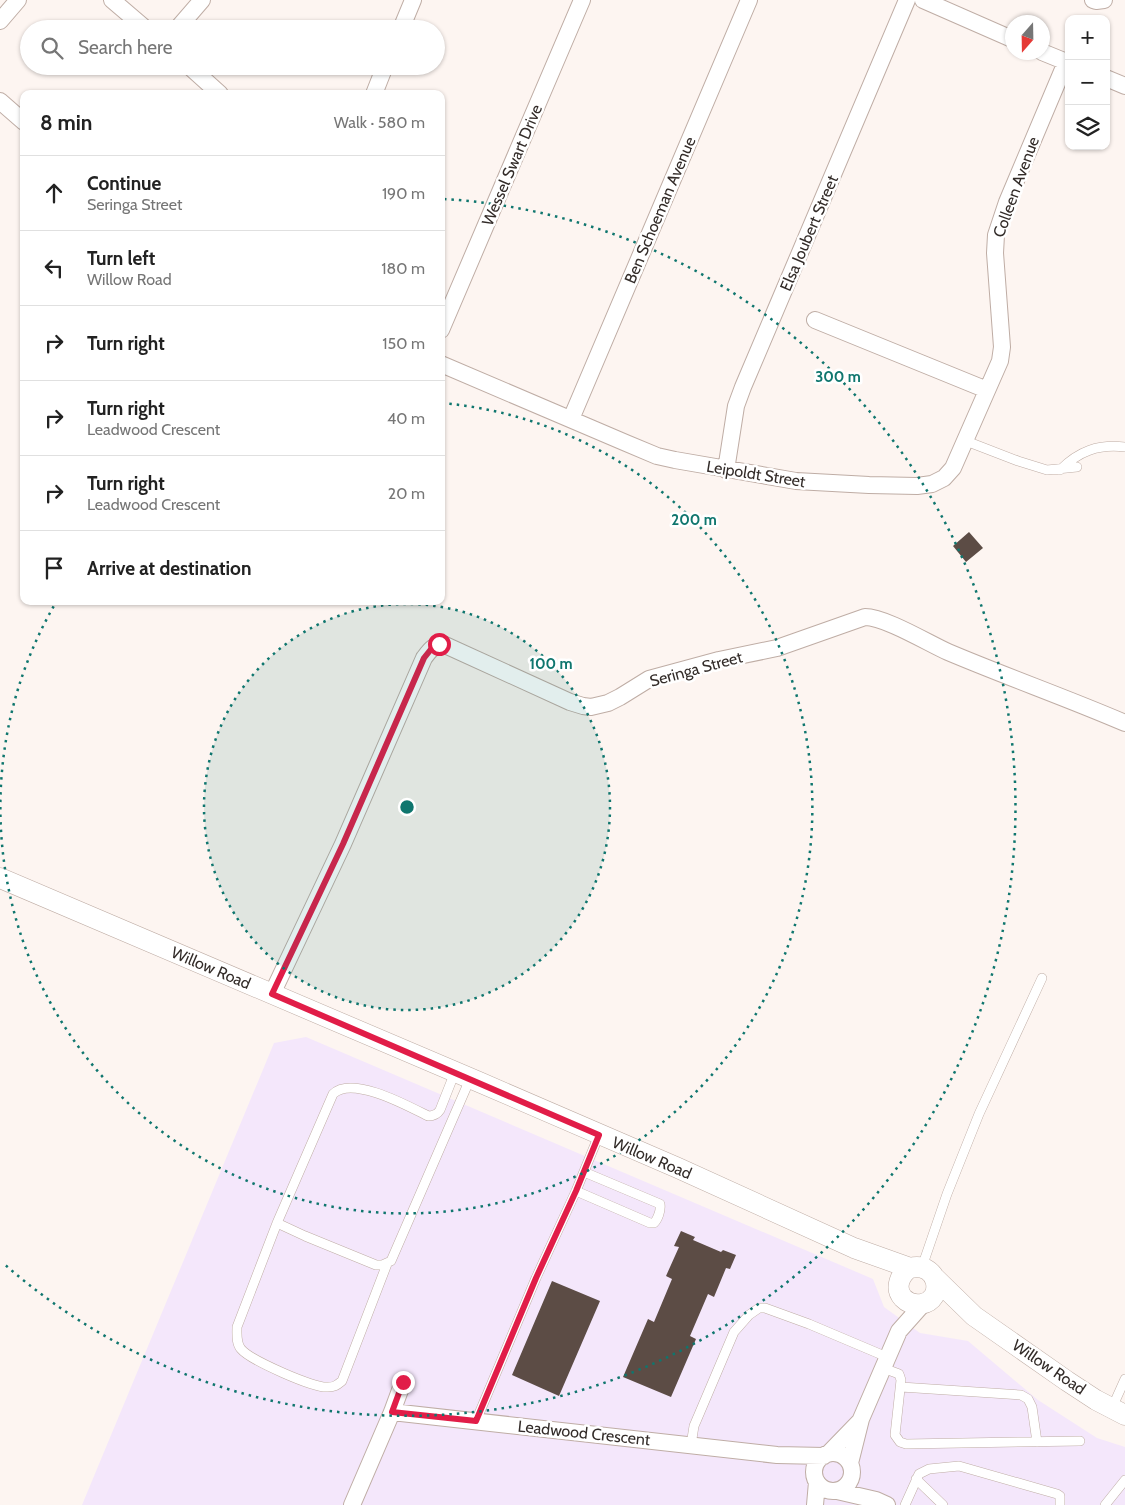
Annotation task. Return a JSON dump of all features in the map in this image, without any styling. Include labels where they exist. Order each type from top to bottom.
[{"type":"street","points":[[0,21],[18,0]]},
{"type":"street","points":[[112,0],[135,20]]},
{"type":"street","points":[[185,20],[202,0]]},
{"type":"street","points":[[405,20],[413,0]]},
{"type":"street","name":"Wessel Swart Drive","points":[[445,321],[582,0]]},
{"type":"street","name":"Ben Schoeman Avenue","points":[[571,420],[749,0]]},
{"type":"street","name":"Elsa Joubert Street","points":[[726,470],[736,406],[740,393],[907,0]]},
{"type":"street","points":[[923,0],[1005,36]]},
{"type":"street","points":[[1093,0],[1104,0]]},
{"type":"street","points":[[1050,55],[1065,61]]},
{"type":"street","name":"Colleen Avenue","points":[[1002,347],[995,252],[996,235],[1007,202],[1065,67]]},
{"type":"street","points":[[198,75],[215,90]]},
{"type":"street","points":[[376,90],[382,75]]},
{"type":"street","points":[[1110,80],[1125,86]]},
{"type":"street","points":[[0,101],[20,118]]},
{"type":"street","points":[[815,320],[987,390]]},
{"type":"street","name":"Leipoldt Street","points":[[445,366],[657,456],[726,470],[808,482],[917,486],[932,484],[944,478],[953,468],[1000,361],[1002,347]]},
{"type":"street","name":"Seringa Street","points":[[272,994],[343,844],[424,658],[432,648],[439,644],[445,645],[570,702],[591,707],[608,703],[649,679],[719,660],[777,648],[861,618],[870,617],[948,652],[1125,723]]},
{"type":"street","name":"Willow Road","points":[[0,878],[463,1075],[862,1251],[922,1271],[974,1316],[1067,1380],[1118,1411]]},
{"type":"street","name":"Willow Road","points":[[862,1251],[912,1304],[924,1303],[974,1316]]},
{"type":"street","points":[[822,1505],[835,1491],[849,1483],[852,1476],[851,1466],[861,1419],[899,1331],[924,1303],[931,1299],[935,1292],[936,1285],[922,1271],[901,1276],[899,1331]]},
{"type":"street","points":[[352,1505],[403,1382]]},
{"type":"street","name":"Leadwood Crescent","points":[[392,1412],[777,1454],[826,1455]]},
{"type":"street","points":[[815,1505],[816,1463],[861,1419]]},
{"type":"street","name":"Leadwood Crescent","points":[[777,1454],[788,1459],[816,1478]]},
{"type":"street","points":[[826,1455],[838,1454],[843,1456],[882,1502]]},
{"type":"street","points":[[816,1478],[826,1490],[882,1502]]},
{"type":"lane","points":[[966,440],[1018,461],[1048,470],[1077,467]]},
{"type":"lane","points":[[1060,470],[1071,459],[1095,448],[1125,447]]},
{"type":"lane","points":[[922,1271],[947,1194],[979,1114],[1042,978]]},
{"type":"lane","points":[[463,1075],[342,1381],[336,1386],[327,1388],[306,1382],[252,1357],[240,1348],[238,1344],[238,1327],[277,1222],[330,1098],[336,1091],[343,1088],[359,1089],[394,1098],[428,1116],[432,1116],[440,1110],[463,1075]]},
{"type":"lane","points":[[476,1421],[599,1135]]},
{"type":"lane","points":[[576,1191],[650,1223],[654,1224],[658,1217],[660,1204],[584,1172]]},
{"type":"lane","points":[[277,1222],[305,1236],[376,1265],[387,1264]]},
{"type":"lane","points":[[691,1445],[694,1426],[734,1332],[749,1315],[759,1308],[765,1308],[809,1324],[885,1363],[899,1374],[901,1387],[895,1435],[900,1442],[906,1444],[1080,1441]]},
{"type":"lane","points":[[1118,1411],[1125,1378]]},
{"type":"lane","points":[[901,1387],[1021,1396],[1028,1399],[1032,1407],[1037,1442]]},
{"type":"lane","points":[[906,1505],[919,1474],[929,1469],[959,1466],[1057,1494],[1060,1496],[1060,1505]]},
{"type":"lane","points":[[916,1479],[943,1505]]},
{"type":"lane","points":[[1105,1505],[1125,1480]]},
{"type":"shaded area","points":[[306,1037],[873,1279],[884,1307],[920,1333],[968,1341],[1038,1400],[1097,1438],[1125,1447],[1125,1505],[82,1505],[274,1043]]},
{"type":"building","points":[[969,532],[983,548],[966,562],[953,546]]},
{"type":"building","points":[[681,1231],[695,1237],[693,1240],[721,1252],[723,1250],[736,1255],[730,1269],[726,1268],[714,1297],[708,1294],[690,1336],[696,1339],[671,1397],[623,1377],[648,1319],[654,1322],[672,1279],[666,1276],[679,1247],[674,1246]]},
{"type":"building","points":[[552,1281],[600,1301],[559,1396],[512,1375]]},
{"type":"route","points":[[403,1382],[392,1412],[476,1421],[599,1135],[272,994],[343,844],[424,658],[432,648],[439,644]]}]
